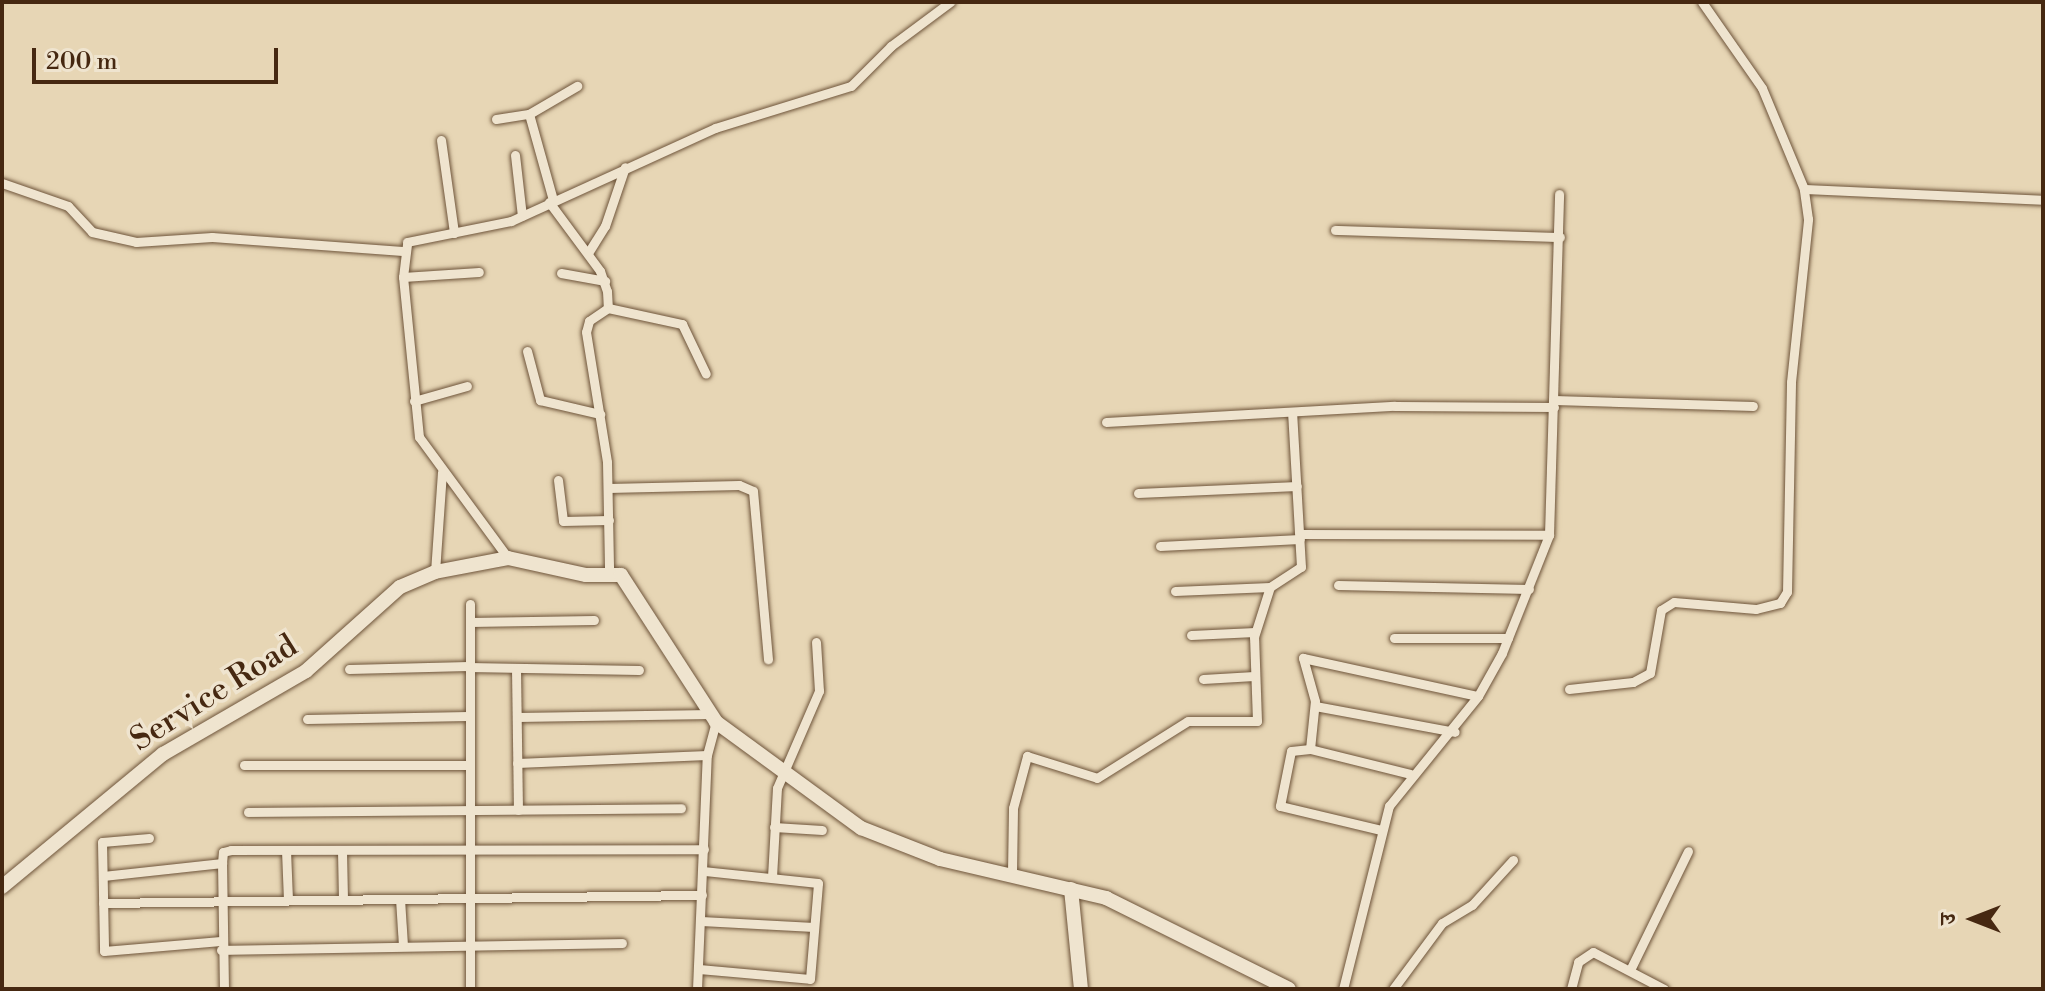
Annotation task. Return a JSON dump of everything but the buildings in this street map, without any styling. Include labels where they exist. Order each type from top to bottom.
[{"type":"street","points":[[2,183],[68,206],[92,232],[136,242],[212,237],[402,251],[418,236],[454,233],[522,216],[715,128],[851,86],[891,46],[950,2]]},
{"type":"street","points":[[1569,689],[1633,682],[1650,673],[1661,610],[1674,602],[1756,609],[1780,603],[1787,592],[1791,382],[1808,219],[1804,189],[1762,88],[1702,2]]},
{"type":"street","points":[[496,119],[529,114],[577,86]]},
{"type":"street","points":[[529,114],[551,201],[605,281],[608,308]]},
{"type":"street","points":[[441,140],[454,233]]},
{"type":"street","points":[[515,155],[522,216]]},
{"type":"street","points":[[588,253],[605,226],[625,167]]},
{"type":"street","points":[[1804,189],[2043,200]]},
{"type":"street","points":[[1343,989],[1381,830],[1410,774],[1455,732],[1478,696],[1508,638],[1549,535],[1559,194]]},
{"type":"street","points":[[1335,230],[1560,237]]},
{"type":"street","points":[[402,251],[419,437],[508,558]]},
{"type":"street","points":[[403,277],[479,272]]},
{"type":"street","points":[[561,273],[605,281]]},
{"type":"street","points":[[706,374],[682,324],[608,308],[589,321],[586,332],[600,414],[608,488],[609,571],[627,579],[713,718],[781,773],[874,835],[940,859],[1012,873],[1139,912],[1289,989]]},
{"type":"street","points":[[527,351],[540,400],[600,414]]},
{"type":"street","points":[[414,401],[467,386]]},
{"type":"street","points":[[1106,422],[1421,405],[1753,406]]},
{"type":"street","points":[[1175,591],[1270,587],[1301,567],[1292,413]]},
{"type":"street","points":[[435,572],[442,471]]},
{"type":"street","points":[[558,480],[563,521],[609,520]]},
{"type":"street","points":[[1138,493],[1297,486]]},
{"type":"street","points":[[608,488],[751,489],[768,659]]},
{"type":"street","points":[[1160,546],[1300,537],[1549,535]]},
{"type":"street","name":"Service Road","points":[[2,887],[163,754],[273,695],[400,587],[435,572],[508,558],[586,575],[609,571]]},
{"type":"street","points":[[1338,585],[1529,589]]},
{"type":"street","points":[[1012,873],[1013,808],[1027,756],[1097,778],[1109,775],[1188,721],[1257,721],[1255,632],[1270,587]]},
{"type":"street","points":[[470,604],[470,811],[466,850],[470,989]]},
{"type":"street","points":[[470,622],[594,620]]},
{"type":"street","points":[[1191,635],[1255,632]]},
{"type":"street","points":[[1394,638],[1508,638]]},
{"type":"street","points":[[772,877],[781,773],[819,691],[816,642]]},
{"type":"street","points":[[1310,749],[1315,706],[1303,658],[1478,696]]},
{"type":"street","points":[[349,669],[468,667],[639,670]]},
{"type":"street","points":[[516,668],[518,810]]},
{"type":"street","points":[[1203,679],[1254,676]]},
{"type":"street","points":[[1315,706],[1455,732]]},
{"type":"street","points":[[307,719],[468,716]]},
{"type":"street","points":[[517,717],[713,718]]},
{"type":"street","points":[[697,989],[707,755],[713,718]]},
{"type":"street","points":[[1381,830],[1280,806],[1291,751],[1310,749],[1410,774]]},
{"type":"street","points":[[517,763],[707,755]]},
{"type":"street","points":[[244,765],[469,765]]},
{"type":"street","points":[[248,812],[681,808]]},
{"type":"street","points":[[774,827],[822,830]]},
{"type":"street","points":[[149,838],[103,840],[103,947],[110,954],[221,945],[622,943]]},
{"type":"street","points":[[224,989],[221,945],[223,852],[704,849]]},
{"type":"street","points":[[286,850],[288,900]]},
{"type":"street","points":[[342,851],[343,899]]},
{"type":"street","points":[[1631,968],[1688,851]]},
{"type":"street","points":[[1393,989],[1442,923],[1472,905],[1513,860]]},
{"type":"street","points":[[103,876],[222,863]]},
{"type":"street","points":[[699,969],[810,984],[816,880],[703,871]]},
{"type":"street","points":[[1071,889],[1081,989]]},
{"type":"street","points":[[103,903],[343,899],[466,901],[702,895]]},
{"type":"street","points":[[400,899],[403,946]]},
{"type":"street","points":[[701,921],[814,927]]},
{"type":"street","points":[[1571,989],[1578,962],[1593,952],[1667,988]]}]
